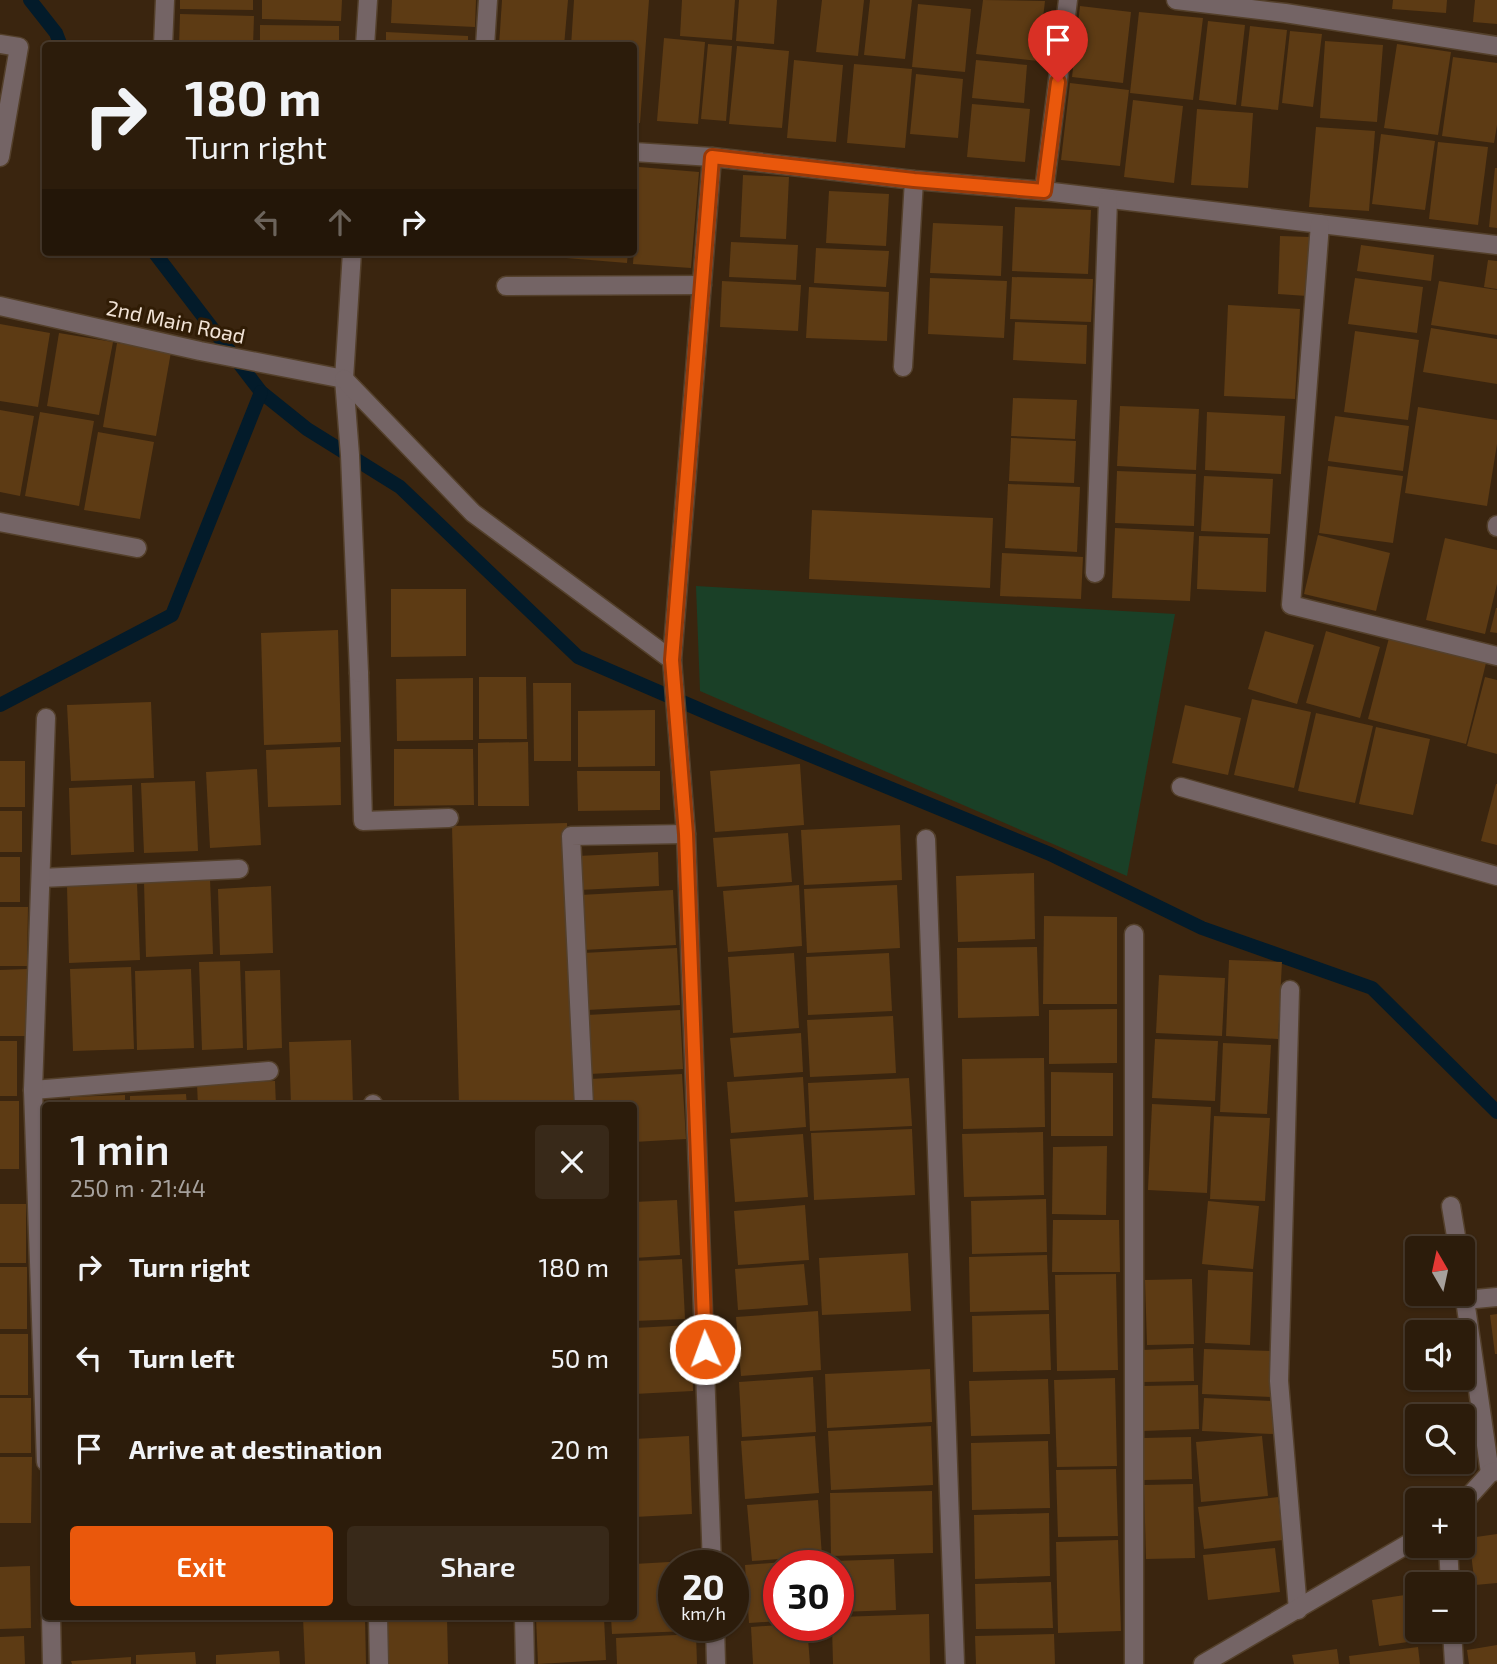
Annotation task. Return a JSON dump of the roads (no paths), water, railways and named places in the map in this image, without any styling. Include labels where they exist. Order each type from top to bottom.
[{"type":"street","points":[[163,42],[165,0]]},
{"type":"street","points":[[365,42],[368,0]]},
{"type":"street","points":[[485,42],[488,0]]},
{"type":"street","points":[[1044,191],[1068,0]]},
{"type":"street","points":[[1176,0],[1286,7],[1497,46]]},
{"type":"street","points":[[0,44],[19,47],[0,157]]},
{"type":"street","points":[[637,152],[712,157],[914,180],[1044,191],[1497,245]]},
{"type":"street","points":[[711,1550],[686,834],[672,660],[712,157]]},
{"type":"street","points":[[903,367],[914,180]]},
{"type":"street","points":[[1095,573],[1108,200]]},
{"type":"street","points":[[1320,224],[1291,605],[1497,656]]},
{"type":"street","points":[[352,256],[344,379],[350,455],[363,821],[449,818]]},
{"type":"street","points":[[506,286],[702,285]]},
{"type":"street","name":"2nd Main Road","points":[[0,306],[200,351],[344,379]]},
{"type":"street","points":[[344,379],[473,513],[672,660]]},
{"type":"street","points":[[0,522],[137,548]]},
{"type":"street","points":[[42,1348],[33,1090],[46,718]]},
{"type":"street","points":[[1181,787],[1497,876]]},
{"type":"street","points":[[584,1102],[571,836],[686,834]]},
{"type":"street","points":[[926,839],[955,1664]]},
{"type":"street","points":[[41,878],[239,869]]},
{"type":"street","points":[[1134,934],[1134,1664]]},
{"type":"street","points":[[1290,990],[1279,1381],[1298,1610]]},
{"type":"street","points":[[33,1090],[269,1071]]},
{"type":"street","points":[[1451,1206],[1456,1236]]},
{"type":"street","points":[[1475,1294],[1497,1297]]},
{"type":"street","points":[[1466,1306],[1494,1472],[1475,1491]]},
{"type":"street","points":[[1203,1664],[1405,1546]]},
{"type":"street","points":[[51,1620],[52,1664]]},
{"type":"street","points":[[378,1620],[379,1664]]},
{"type":"street","points":[[524,1620],[525,1664]]},
{"type":"street","points":[[715,1641],[716,1664]]},
{"type":"street","points":[[1453,1642],[1454,1664]]},
{"type":"waterway","points":[[30,0],[56,33],[59,42]]},
{"type":"waterway","points":[[157,256],[261,392],[307,429],[400,487],[578,657],[1050,854],[1202,928],[1372,988],[1497,1112]]},
{"type":"waterway","points":[[0,705],[172,615],[261,392]]}]
